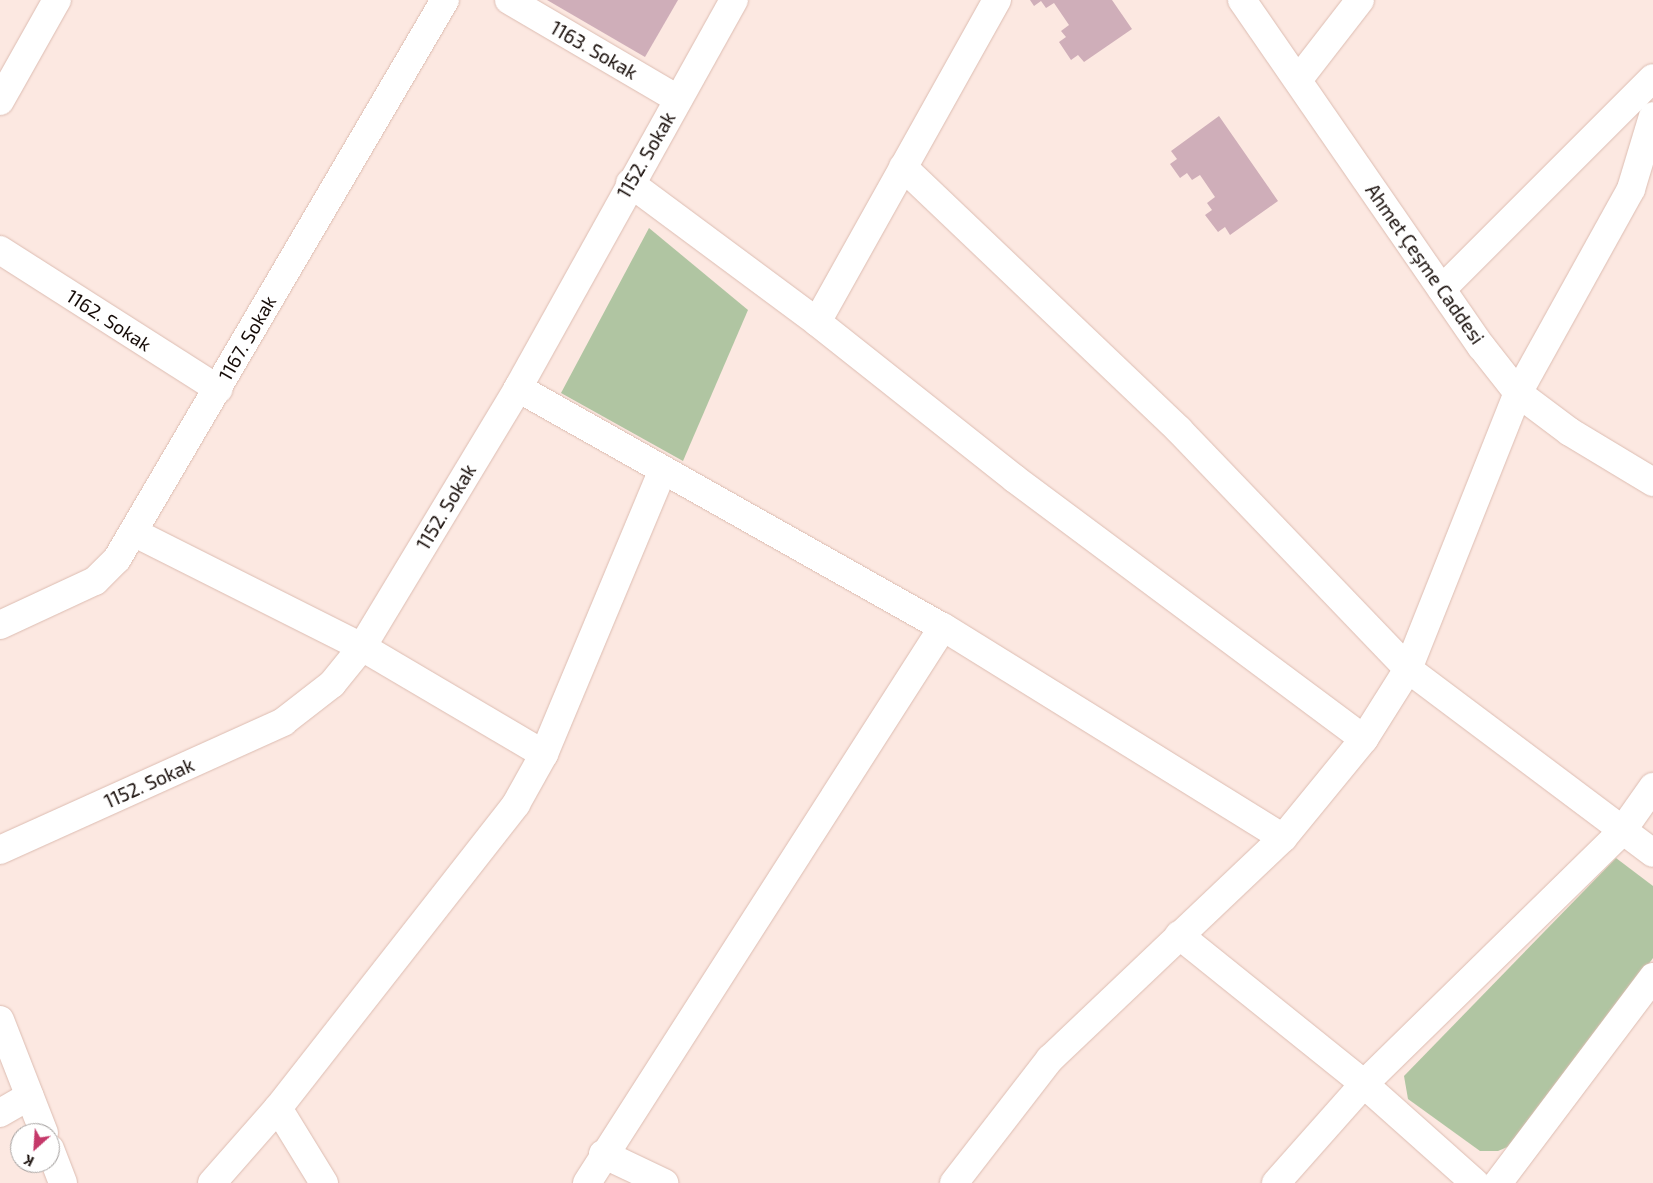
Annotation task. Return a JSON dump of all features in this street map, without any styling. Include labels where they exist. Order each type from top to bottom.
[{"type":"street","points":[[0,101],[57,0]]},
{"type":"street","name":"1167. Sokak","points":[[0,625],[95,581],[117,559],[445,0]]},
{"type":"street","name":"1163. Sokak","points":[[509,0],[678,99]]},
{"type":"street","name":"1152. Sokak","points":[[0,850],[283,722],[332,684],[362,647],[518,388],[630,183],[734,0]]},
{"type":"street","points":[[817,322],[997,0]]},
{"type":"street","name":"Ahmet Çeşme Caddesi","points":[[1242,0],[1442,289],[1518,393],[1570,432],[1653,482]]},
{"type":"street","points":[[1298,80],[1360,0]]},
{"type":"street","points":[[1442,289],[1653,78]]},
{"type":"street","points":[[954,1183],[1050,1059],[1283,838],[1364,739],[1408,669],[1518,393],[1631,189],[1653,116]]},
{"type":"street","points":[[903,167],[1179,430],[1408,669],[1653,853]]},
{"type":"street","points":[[630,183],[817,322],[1015,479],[1364,739]]},
{"type":"street","name":"1162. Sokak","points":[[0,250],[218,389]]},
{"type":"street","points":[[518,388],[943,627],[1283,838]]},
{"type":"street","points":[[212,1183],[278,1108],[516,804],[544,754],[663,470]]},
{"type":"street","points":[[133,532],[362,647],[544,754]]},
{"type":"street","points":[[587,1183],[943,627]]},
{"type":"street","points":[[1276,1183],[1364,1084],[1622,831],[1653,787]]},
{"type":"street","points":[[1179,935],[1364,1084],[1459,1178]]},
{"type":"street","points":[[1498,1183],[1653,977]]},
{"type":"street","points":[[0,1020],[40,1123]]},
{"type":"street","points":[[0,1113],[29,1096]]},
{"type":"street","points":[[278,1108],[324,1183]]},
{"type":"street","points":[[604,1154],[664,1183]]},
{"type":"green space","points":[[649,228],[748,310],[683,461],[561,393]]},
{"type":"green space","points":[[1616,858],[1653,886],[1653,958],[1519,1142],[1498,1151],[1480,1151],[1408,1099],[1404,1076]]},
{"type":"building","points":[[547,0],[678,0],[645,57]]},
{"type":"building","points":[[1030,0],[1112,0],[1132,29],[1084,62],[1078,55],[1071,60],[1059,42],[1066,37],[1061,31],[1069,25],[1054,3],[1046,8],[1041,1],[1034,6]]},
{"type":"building","points":[[1219,116],[1278,201],[1230,235],[1225,227],[1218,232],[1205,215],[1212,210],[1207,203],[1215,197],[1200,175],[1192,180],[1187,173],[1180,178],[1170,164],[1177,159],[1171,151]]}]
